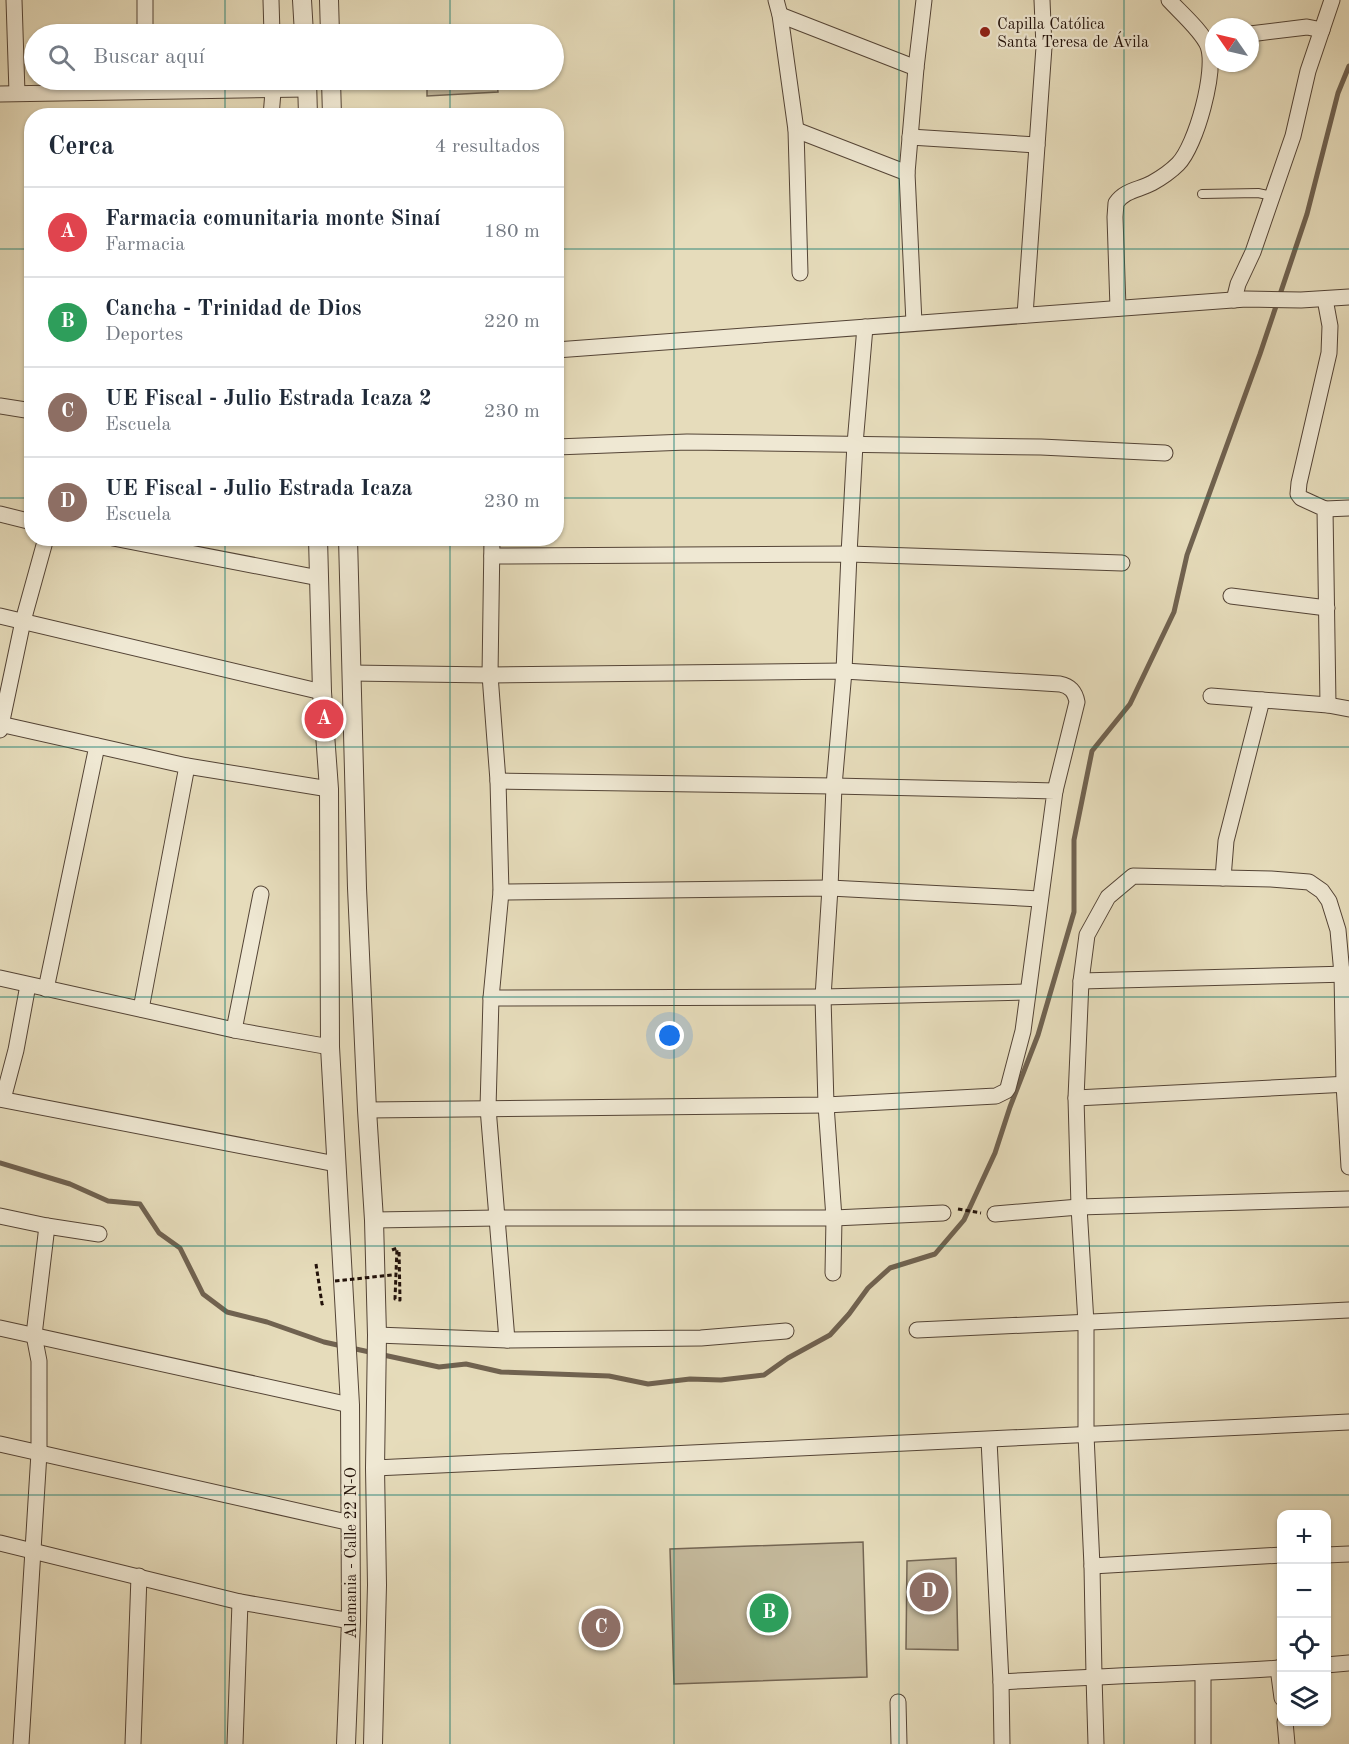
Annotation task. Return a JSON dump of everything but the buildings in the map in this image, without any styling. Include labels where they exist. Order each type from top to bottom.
[{"type":"street","points":[[14,0],[17,93]]},
{"type":"street","points":[[145,0],[145,24]]},
{"type":"street","points":[[271,0],[272,24]]},
{"type":"street","points":[[302,0],[303,24]]},
{"type":"street","points":[[329,0],[330,24]]},
{"type":"street","points":[[914,323],[907,173],[924,0]]},
{"type":"street","points":[[1025,315],[1044,47],[1042,0]]},
{"type":"street","points":[[1169,0],[1205,38]]},
{"type":"street","points":[[1240,300],[1238,284],[1253,252],[1293,136],[1308,71],[1332,0]]},
{"type":"street","points":[[778,7],[916,68]]},
{"type":"street","points":[[778,7],[796,130],[801,273]]},
{"type":"street","points":[[1259,33],[1307,27],[1322,30]]},
{"type":"street","points":[[1118,308],[1116,203],[1129,192],[1161,178],[1178,164],[1191,145],[1208,88],[1210,72]]},
{"type":"street","points":[[0,94],[65,90]]},
{"type":"street","points":[[272,108],[273,90]]},
{"type":"street","points":[[307,90],[308,108]]},
{"type":"street","points":[[331,90],[332,108]]},
{"type":"street","points":[[796,130],[907,173]]},
{"type":"street","points":[[910,137],[1037,146]]},
{"type":"street","points":[[564,349],[1118,308],[1240,300],[1349,297]]},
{"type":"street","points":[[1325,299],[1330,326],[1329,352],[1298,494],[1301,498],[1325,509],[1349,508]]},
{"type":"street","points":[[833,1273],[834,1218],[826,1105],[823,997],[834,786],[844,671],[855,444],[865,327]]},
{"type":"street","points":[[0,406],[24,410]]},
{"type":"street","points":[[564,447],[687,442],[1041,447],[1165,453]]},
{"type":"street","points":[[1325,509],[1328,705]]},
{"type":"street","points":[[0,514],[24,520]]},
{"type":"street","points":[[44,546],[23,621],[0,726],[187,766],[329,789]]},
{"type":"street","points":[[154,546],[320,578]]},
{"type":"street","name":"Alemania - Calle 22 N-O","points":[[318,546],[322,692],[329,789],[330,1047],[350,1405],[351,1621],[346,1744]]},
{"type":"street","name":"Alemania - Calle 22 N-O","points":[[348,546],[357,888],[374,1220],[377,1338],[375,1468],[377,1585],[373,1744]]},
{"type":"street","points":[[492,546],[490,675],[498,781],[501,892],[491,998],[488,1108],[507,1340]]},
{"type":"street","points":[[492,556],[849,554],[1122,563]]},
{"type":"street","points":[[1230,596],[1327,608]]},
{"type":"street","points":[[0,616],[322,692]]},
{"type":"street","points":[[351,673],[490,675],[844,671],[1060,684],[1069,687],[1074,692],[1077,702],[1054,791],[1023,1030],[1008,1088],[1001,1094],[826,1105],[367,1110]]},
{"type":"street","points":[[1211,696],[1328,705],[1349,709]]},
{"type":"street","points":[[1223,878],[1226,842],[1263,700]]},
{"type":"street","points":[[46,989],[96,746]]},
{"type":"street","points":[[141,1009],[187,766]]},
{"type":"street","points":[[498,781],[1054,791]]},
{"type":"street","points":[[1096,1744],[1086,1435],[1086,1323],[1079,1207],[1076,1098],[1080,981],[1087,935],[1108,897],[1133,876],[1309,882],[1322,891],[1329,901],[1338,930],[1345,974],[1349,1167]]},
{"type":"street","points":[[501,892],[830,888],[1040,899]]},
{"type":"street","points":[[234,1030],[261,894]]},
{"type":"street","points":[[1080,981],[1345,974]]},
{"type":"street","points":[[0,978],[234,1030],[330,1047]]},
{"type":"street","points":[[28,985],[16,1050],[1,1099],[336,1164]]},
{"type":"street","points":[[491,998],[823,997],[1029,992]]},
{"type":"street","points":[[1076,1098],[1346,1084]]},
{"type":"street","points":[[989,1214],[1079,1207],[1349,1199]]},
{"type":"street","points":[[374,1220],[834,1218],[943,1213]]},
{"type":"street","points":[[0,1216],[99,1234]]},
{"type":"street","points":[[21,1744],[39,1453],[39,1361],[34,1335],[47,1226]]},
{"type":"street","points":[[917,1330],[1349,1310]]},
{"type":"street","points":[[0,1328],[350,1405]]},
{"type":"street","points":[[377,1338],[507,1340],[701,1338],[786,1331]]},
{"type":"street","points":[[375,1468],[1349,1422]]},
{"type":"street","points":[[989,1440],[1002,1744]]},
{"type":"street","points":[[0,1444],[351,1523]]},
{"type":"street","points":[[0,1543],[240,1602],[351,1621]]},
{"type":"street","points":[[1331,1555],[1349,1554]]},
{"type":"street","points":[[1092,1566],[1277,1555]]},
{"type":"street","points":[[133,1744],[139,1576]]},
{"type":"street","points":[[234,1744],[240,1602]]},
{"type":"street","points":[[1331,1665],[1349,1663]]},
{"type":"street","points":[[1000,1682],[1277,1668]]},
{"type":"street","points":[[1203,1673],[1203,1744]]},
{"type":"street","points":[[898,1702],[899,1744]]},
{"type":"street","points":[[1285,1726],[1287,1744]]},
{"type":"lane","points":[[1202,194],[1258,193],[1273,196]]},
{"type":"path","points":[[961,1209],[989,1214]]},
{"type":"path","points":[[335,1281],[392,1275],[393,1249],[397,1248],[395,1299],[400,1300],[399,1249]]},
{"type":"shaded area","points":[[427,90],[498,90],[498,92],[427,96]]},
{"type":"shaded area","points":[[863,1542],[867,1677],[674,1684],[670,1549]]},
{"type":"shaded area","points":[[956,1558],[958,1650],[906,1649],[907,1561]]},
{"type":"waterway","points":[[351,1348],[439,1367],[466,1364],[501,1372],[609,1376],[648,1384],[764,1375],[788,1358],[830,1335],[868,1288],[890,1268],[935,1254],[964,1220],[995,1153],[1038,1035],[1074,912],[1074,840],[1092,751],[1130,704],[1174,612],[1187,555],[1260,354],[1307,214],[1338,93],[1349,66]]},
{"type":"waterway","points":[[0,1163],[70,1184],[108,1201],[140,1204],[159,1233],[180,1248],[203,1294],[227,1312],[342,1346]]},
{"type":"place","name":"Capilla Católica Santa Teresa de Ávila","points":[[985,32]]},
{"type":"place","name":"Farmacia comunitaria monte Sinaí","points":[[324,719]]},
{"type":"place","name":"UE Fiscal - Julio Estrada Icaza","points":[[929,1592]]},
{"type":"place","name":"Cancha - Trinidad de Dios","points":[[769,1613]]},
{"type":"place","name":"UE Fiscal - Julio Estrada Icaza 2","points":[[601,1628]]}]
